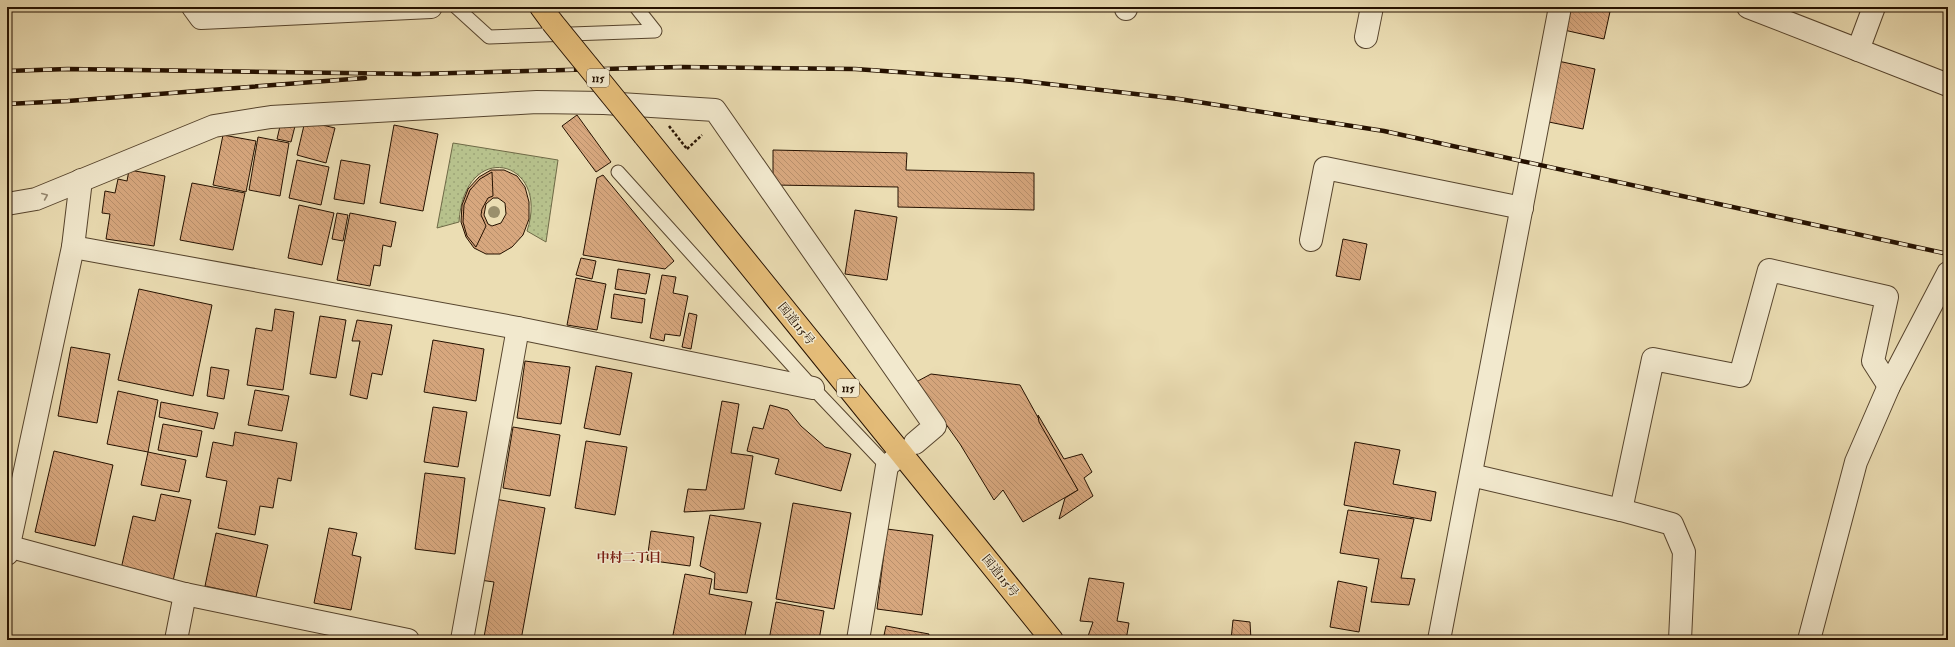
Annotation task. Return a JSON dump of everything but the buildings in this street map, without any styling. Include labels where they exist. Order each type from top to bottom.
[{"type":"highway","name":"国道115号","points":[[546,14],[1052,640]]},
{"type":"street","points":[[193,7],[201,18],[431,7]]},
{"type":"street","points":[[1366,37],[1372,7]]},
{"type":"street","points":[[1439,640],[1560,7]]},
{"type":"street","points":[[1748,7],[1948,85]]},
{"type":"street","points":[[1858,50],[1874,7]]},
{"type":"street","points":[[7,204],[36,200],[214,126],[271,117],[538,102],[604,103],[715,110],[936,426],[915,443]]},
{"type":"street","points":[[1311,240],[1325,168],[1522,208]]},
{"type":"street","points":[[81,180],[73,247],[8,549],[185,594],[408,640]]},
{"type":"street","points":[[73,247],[518,328],[813,388]]},
{"type":"street","points":[[1621,510],[1653,359],[1740,376],[1769,270],[1887,297],[1873,361],[1889,386]]},
{"type":"street","points":[[1809,640],[1856,462],[1889,386],[1948,273]]},
{"type":"street","points":[[462,640],[518,328]]},
{"type":"street","points":[[858,640],[891,463]]},
{"type":"street","points":[[1471,475],[1621,510],[1672,524],[1684,552],[1680,640]]},
{"type":"street","points":[[176,640],[185,594]]},
{"type":"lane","points":[[456,7],[489,37],[654,31],[636,7]]},
{"type":"lane","points":[[618,172],[813,388],[891,463]]},
{"type":"green space","points":[[453,143],[558,160],[546,242],[527,231],[531,206],[527,187],[517,174],[504,168],[489,169],[475,178],[464,195],[459,222],[437,228]]},
{"type":"railway","points":[[7,71],[68,69],[417,74],[680,67],[855,69],[1014,80],[1179,99],[1384,131],[1948,254]]},
{"type":"railway","points":[[7,104],[68,101],[365,78]]},
{"type":"district","name":"中村二丁目","points":[[629,558]]}]
